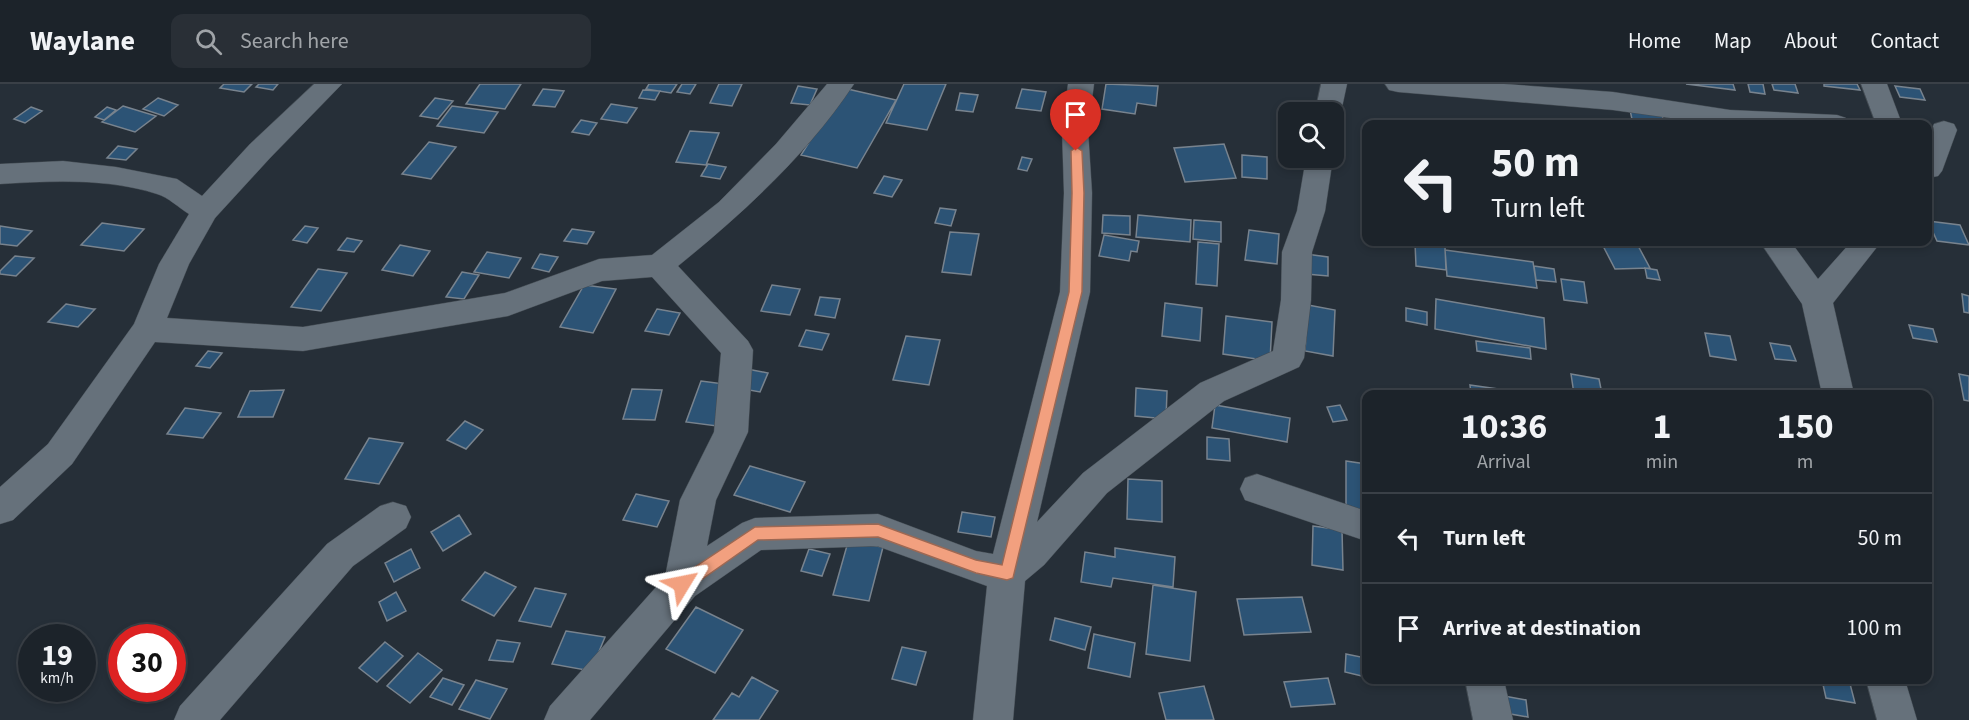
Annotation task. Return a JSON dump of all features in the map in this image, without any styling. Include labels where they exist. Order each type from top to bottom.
[{"type":"street","points":[[0,509],[60,454],[147,329],[174,264],[205,211],[260,151],[329,84]]},
{"type":"street","points":[[147,329],[303,339],[508,304],[599,270],[659,265],[737,201],[786,151],[841,84]]},
{"type":"street","points":[[993,720],[1007,573],[1075,292],[1078,193],[1075,130],[1081,84]]},
{"type":"street","points":[[1330,102],[1334,84]]},
{"type":"street","points":[[1398,84],[1498,88],[1682,117],[1730,120]]},
{"type":"street","points":[[1633,84],[1682,117]]},
{"type":"street","points":[[1874,84],[1888,120]]},
{"type":"street","points":[[1932,164],[1947,130]]},
{"type":"street","points":[[564,720],[682,584],[755,534],[878,530],[976,567],[1007,573],[1031,554],[1095,483],[1212,392],[1288,358],[1296,300],[1297,252],[1311,211],[1318,168]]},
{"type":"street","points":[[0,174],[63,171],[147,182],[167,186],[205,211]]},
{"type":"street","points":[[1778,246],[1817,300],[1837,390]]},
{"type":"street","points":[[1817,300],[1864,246]]},
{"type":"street","points":[[659,265],[737,350],[730,432],[698,500],[682,584]]},
{"type":"street","points":[[1257,489],[1362,525]]},
{"type":"street","points":[[192,717],[340,555],[393,517]]},
{"type":"street","points":[[1486,684],[1493,720]]},
{"type":"street","points":[[1887,684],[1897,720]]},
{"type":"building","points":[[224,84],[252,84],[244,92],[220,88]]},
{"type":"building","points":[[259,84],[278,84],[273,90],[256,87]]},
{"type":"building","points":[[480,84],[521,84],[505,109],[466,104]]},
{"type":"building","points":[[649,84],[677,84],[671,93],[646,89]]},
{"type":"building","points":[[682,84],[696,84],[690,94],[677,92]]},
{"type":"building","points":[[719,84],[742,84],[732,106],[710,103]]},
{"type":"building","points":[[904,84],[946,84],[927,130],[886,123]]},
{"type":"building","points":[[1106,84],[1158,86],[1156,106],[1137,103],[1135,114],[1102,109]]},
{"type":"building","points":[[1686,84],[1733,84],[1735,90]]},
{"type":"building","points":[[1748,84],[1763,84],[1765,94],[1750,92]]},
{"type":"building","points":[[1772,84],[1795,84],[1798,93],[1774,90]]},
{"type":"building","points":[[1824,84],[1857,84],[1860,90],[1824,86]]},
{"type":"building","points":[[798,86],[817,89],[810,105],[791,103]]},
{"type":"building","points":[[1895,86],[1920,89],[1925,100],[1900,97]]},
{"type":"building","points":[[843,88],[896,100],[857,168],[801,155]]},
{"type":"building","points":[[543,89],[564,91],[555,107],[533,105]]},
{"type":"building","points":[[1022,89],[1046,92],[1041,111],[1016,108]]},
{"type":"building","points":[[643,90],[660,91],[655,100],[639,98]]},
{"type":"building","points":[[960,93],[978,95],[973,112],[956,110]]},
{"type":"building","points":[[158,98],[178,105],[164,116],[143,109]]},
{"type":"building","points":[[435,98],[453,101],[438,119],[420,116]]},
{"type":"building","points":[[611,104],[637,108],[627,123],[601,119]]},
{"type":"building","points":[[123,106],[156,116],[135,132],[102,122]]},
{"type":"building","points":[[452,106],[498,112],[484,133],[437,126]]},
{"type":"building","points":[[31,107],[42,111],[25,123],[14,119]]},
{"type":"building","points":[[107,107],[116,110],[104,120],[95,117]]},
{"type":"building","points":[[1630,110],[1662,114],[1663,120],[1632,120]]},
{"type":"building","points":[[581,120],[597,123],[589,135],[572,132]]},
{"type":"building","points":[[690,131],[719,133],[706,165],[676,162]]},
{"type":"building","points":[[429,142],[456,147],[431,179],[402,174]]},
{"type":"building","points":[[1224,144],[1236,178],[1185,182],[1174,148]]},
{"type":"building","points":[[118,146],[137,149],[126,160],[107,158]]},
{"type":"building","points":[[1242,155],[1267,157],[1267,179],[1242,177]]},
{"type":"building","points":[[1022,157],[1032,159],[1027,171],[1018,169]]},
{"type":"building","points":[[708,164],[726,167],[720,179],[701,176]]},
{"type":"building","points":[[884,176],[902,180],[892,197],[874,193]]},
{"type":"building","points":[[940,208],[956,210],[951,226],[935,223]]},
{"type":"building","points":[[1103,215],[1130,216],[1130,235],[1102,233]]},
{"type":"building","points":[[1138,215],[1191,220],[1190,242],[1136,237]]},
{"type":"building","points":[[1194,220],[1221,222],[1221,242],[1193,239]]},
{"type":"building","points":[[1932,222],[1960,225],[1969,245],[1937,241],[1932,230]]},
{"type":"building","points":[[102,223],[144,229],[124,251],[81,245]]},
{"type":"building","points":[[0,226],[32,231],[17,246],[0,244]]},
{"type":"building","points":[[305,226],[318,228],[307,243],[293,240]]},
{"type":"building","points":[[572,229],[594,232],[587,244],[564,241]]},
{"type":"building","points":[[1249,230],[1279,234],[1277,264],[1245,260]]},
{"type":"building","points":[[950,232],[979,234],[971,275],[942,272]]},
{"type":"building","points":[[1104,235],[1139,241],[1137,252],[1131,251],[1129,261],[1099,256]]},
{"type":"building","points":[[347,238],[362,241],[354,252],[338,250]]},
{"type":"building","points":[[1198,242],[1219,244],[1217,286],[1196,284]]},
{"type":"building","points":[[400,245],[430,251],[413,276],[382,270]]},
{"type":"building","points":[[1415,246],[1445,247],[1446,270],[1416,266]]},
{"type":"building","points":[[1603,246],[1638,246],[1650,268],[1615,269]]},
{"type":"building","points":[[1445,250],[1533,262],[1537,288],[1447,276]]},
{"type":"building","points":[[487,252],[521,258],[509,278],[474,272]]},
{"type":"building","points":[[540,254],[558,257],[549,272],[532,268]]},
{"type":"building","points":[[1306,254],[1328,257],[1328,276],[1306,274]]},
{"type":"building","points":[[15,256],[34,258],[16,276],[0,274],[0,271]]},
{"type":"building","points":[[1534,266],[1554,269],[1556,282],[1536,280]]},
{"type":"building","points":[[1645,268],[1657,270],[1660,280],[1647,278]]},
{"type":"building","points":[[318,269],[347,273],[321,311],[291,307]]},
{"type":"building","points":[[462,272],[479,275],[464,299],[446,297]]},
{"type":"building","points":[[1561,279],[1584,282],[1587,303],[1564,300]]},
{"type":"building","points":[[584,285],[616,289],[593,333],[560,327]]},
{"type":"building","points":[[772,285],[800,289],[790,315],[761,311]]},
{"type":"building","points":[[1962,294],[1969,296],[1969,313],[1964,312]]},
{"type":"building","points":[[820,297],[840,299],[835,318],[815,315]]},
{"type":"building","points":[[1436,299],[1544,318],[1546,349],[1435,329]]},
{"type":"building","points":[[1165,303],[1202,308],[1200,341],[1162,336]]},
{"type":"building","points":[[66,304],[95,309],[78,327],[48,322]]},
{"type":"building","points":[[1308,305],[1335,310],[1333,356],[1305,351]]},
{"type":"building","points":[[1406,308],[1427,312],[1427,325],[1406,321]]},
{"type":"building","points":[[657,309],[680,313],[669,335],[645,331]]},
{"type":"building","points":[[1226,316],[1272,322],[1270,361],[1223,354]]},
{"type":"building","points":[[1909,325],[1933,329],[1937,342],[1913,338]]},
{"type":"building","points":[[806,330],[829,334],[822,350],[799,346]]},
{"type":"building","points":[[1705,333],[1730,336],[1736,360],[1710,356]]},
{"type":"building","points":[[906,336],[940,340],[929,385],[893,380]]},
{"type":"building","points":[[1476,341],[1530,348],[1531,359],[1477,351]]},
{"type":"building","points":[[1770,343],[1790,346],[1796,361],[1775,359]]},
{"type":"building","points":[[208,351],[222,353],[210,368],[196,366]]},
{"type":"building","points":[[747,369],[768,373],[760,392],[738,388]]},
{"type":"building","points":[[1571,374],[1599,379],[1601,390],[1573,390]]},
{"type":"building","points":[[1959,374],[1969,376],[1969,401],[1964,400]]},
{"type":"building","points":[[701,381],[732,385],[717,426],[686,422]]},
{"type":"building","points":[[1470,385],[1498,390],[1471,390]]},
{"type":"building","points":[[1136,388],[1167,391],[1166,419],[1135,416]]},
{"type":"building","points":[[632,389],[662,390],[655,420],[623,419]]},
{"type":"building","points":[[284,390],[273,417],[238,417],[250,391]]},
{"type":"building","points":[[1215,405],[1290,418],[1287,442],[1212,428]]},
{"type":"building","points":[[1340,405],[1347,420],[1333,422],[1327,407]]},
{"type":"building","points":[[185,408],[221,413],[203,438],[167,434]]},
{"type":"building","points":[[465,421],[483,430],[466,449],[447,440]]},
{"type":"building","points":[[1207,437],[1229,439],[1230,461],[1207,459]]},
{"type":"building","points":[[369,438],[403,443],[379,484],[345,479]]},
{"type":"building","points":[[1346,461],[1362,463],[1362,513],[1346,511]]},
{"type":"building","points":[[750,466],[805,482],[790,512],[734,495]]},
{"type":"building","points":[[1128,479],[1162,481],[1162,522],[1127,519]]},
{"type":"building","points":[[636,494],[669,501],[657,527],[623,520]]},
{"type":"building","points":[[962,512],[995,517],[991,537],[958,532]]},
{"type":"building","points":[[459,515],[471,534],[443,551],[431,532]]},
{"type":"building","points":[[1313,526],[1342,530],[1343,570],[1312,565]]},
{"type":"building","points":[[848,542],[883,547],[869,601],[833,595]]},
{"type":"building","points":[[1115,548],[1175,557],[1173,587],[1113,578],[1111,587],[1081,582],[1085,552],[1115,557]]},
{"type":"building","points":[[411,549],[420,568],[394,582],[385,563]]},
{"type":"building","points":[[809,549],[830,554],[822,576],[801,571]]},
{"type":"building","points":[[485,572],[516,587],[494,616],[462,600]]},
{"type":"building","points":[[1153,585],[1196,592],[1190,661],[1146,654]]},
{"type":"building","points":[[535,588],[566,594],[551,627],[519,621]]},
{"type":"building","points":[[396,592],[406,611],[387,621],[379,602]]},
{"type":"building","points":[[1302,597],[1311,632],[1244,635],[1237,599]]},
{"type":"building","points":[[696,607],[743,630],[715,673],[666,649]]},
{"type":"building","points":[[1055,618],[1091,627],[1085,650],[1050,640]]},
{"type":"building","points":[[566,631],[605,637],[591,671],[552,664]]},
{"type":"building","points":[[1094,634],[1135,643],[1130,677],[1088,668]]},
{"type":"building","points":[[497,640],[520,643],[513,662],[489,660]]},
{"type":"building","points":[[385,642],[403,656],[377,682],[359,668]]},
{"type":"building","points":[[902,647],[926,652],[916,685],[892,679]]},
{"type":"building","points":[[418,653],[442,670],[410,703],[387,686]]},
{"type":"building","points":[[1346,654],[1362,657],[1362,676],[1345,672]]},
{"type":"building","points":[[752,677],[778,691],[759,720],[713,720],[732,693],[739,697]]},
{"type":"building","points":[[443,678],[464,685],[452,705],[430,697]]},
{"type":"building","points":[[1328,678],[1335,704],[1291,707],[1284,682]]},
{"type":"building","points":[[476,680],[507,689],[490,719],[459,709]]},
{"type":"building","points":[[1823,684],[1850,684],[1855,703],[1826,698]]},
{"type":"building","points":[[1204,686],[1214,720],[1166,720],[1159,693]]},
{"type":"building","points":[[1504,696],[1526,700],[1528,717],[1505,713]]},
{"type":"route","points":[[682,584],[755,534],[878,530],[976,567],[1007,573],[1075,292],[1078,193],[1076,151]]}]
